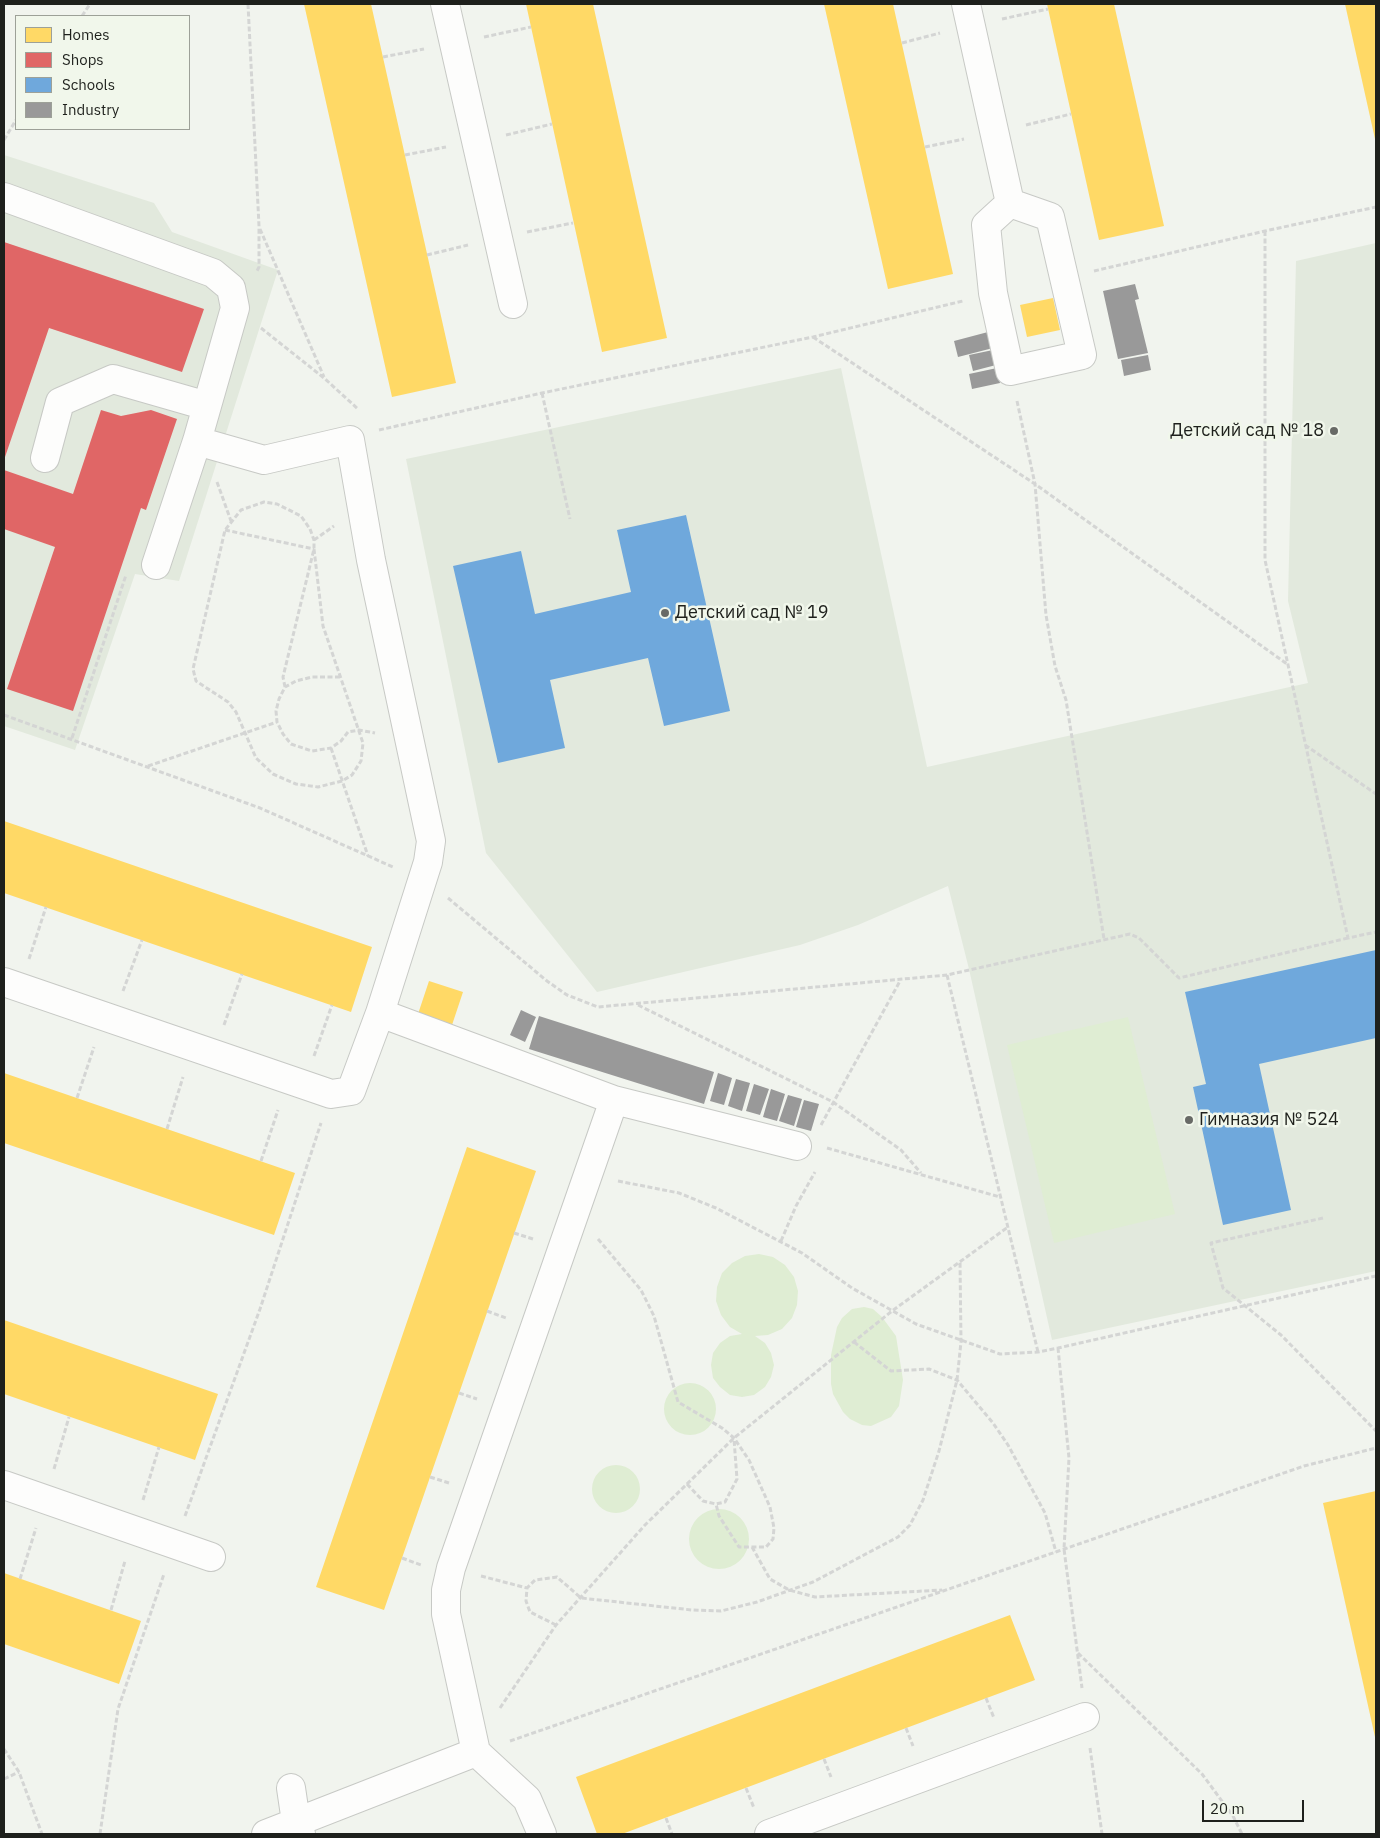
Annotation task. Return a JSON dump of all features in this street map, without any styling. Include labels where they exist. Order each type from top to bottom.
[{"type":"lane","points":[[445,4],[513,304]]},
{"type":"lane","points":[[968,15],[1010,203]]},
{"type":"lane","points":[[4,197],[213,273],[231,288],[235,308],[197,441],[156,565]]},
{"type":"lane","points":[[1010,203],[1050,217],[1066,278],[1082,355],[1010,371],[993,293],[986,225],[1010,203]]},
{"type":"lane","points":[[45,458],[60,402],[113,379],[207,406]]},
{"type":"lane","points":[[11,985],[331,1094],[352,1091],[380,1013],[428,862],[431,841],[371,560],[350,440],[264,460],[197,441]]},
{"type":"lane","points":[[380,1013],[614,1100],[809,1146]]},
{"type":"lane","points":[[542,1834],[527,1800],[476,1752],[446,1614],[446,1590],[614,1100]]},
{"type":"lane","points":[[4,1485],[211,1557]]},
{"type":"lane","points":[[769,1834],[1085,1717]]},
{"type":"lane","points":[[266,1834],[298,1828],[476,1752]]},
{"type":"lane","points":[[291,1788],[298,1828]]},
{"type":"path","points":[[83,15],[90,4]]},
{"type":"path","points":[[248,4],[259,226],[259,267],[235,308],[324,378],[359,410]]},
{"type":"path","points":[[902,43],[968,15],[1048,9]]},
{"type":"path","points":[[383,57],[531,26]]},
{"type":"path","points":[[925,147],[1071,114]]},
{"type":"path","points":[[4,140],[15,122]]},
{"type":"path","points":[[404,155],[552,124]]},
{"type":"path","points":[[1066,278],[1265,230],[1376,207]]},
{"type":"path","points":[[427,255],[498,238],[574,223]]},
{"type":"path","points":[[259,226],[324,378]]},
{"type":"path","points":[[1265,230],[1265,560],[1348,938]]},
{"type":"path","points":[[350,440],[380,430],[542,393],[813,337],[993,293]]},
{"type":"path","points":[[813,337],[1035,484],[1287,664]]},
{"type":"path","points":[[1010,371],[1035,484],[1046,614],[1055,666],[1066,700],[1104,938]]},
{"type":"path","points":[[542,393],[570,519]]},
{"type":"path","points":[[373,423],[380,430]]},
{"type":"path","points":[[217,480],[231,521]]},
{"type":"path","points":[[264,502],[277,504],[301,516],[310,529],[324,626],[364,743],[361,760],[352,775],[342,781],[330,785],[308,787],[282,779],[268,770],[256,758],[236,712],[228,702],[196,681],[193,669],[226,530],[231,521],[241,510],[264,502]]},
{"type":"path","points":[[226,530],[314,549]]},
{"type":"path","points":[[285,688],[283,677],[314,549]]},
{"type":"path","points":[[72,738],[126,575],[156,565]]},
{"type":"path","points":[[340,677],[312,676],[296,681],[285,688],[279,699],[277,722],[291,744],[312,752],[331,748],[341,741],[348,732],[359,730]]},
{"type":"path","points":[[4,715],[72,738],[260,808],[432,884],[547,981],[567,995],[598,1007],[947,975],[1104,938],[1130,934],[1140,938],[1179,978],[1376,932]]},
{"type":"path","points":[[148,766],[277,722]]},
{"type":"path","points":[[1305,744],[1376,794]]},
{"type":"path","points":[[331,748],[368,856]]},
{"type":"path","points":[[11,985],[46,907]]},
{"type":"path","points":[[78,1098],[108,1018],[142,940]]},
{"type":"path","points":[[166,1129],[203,1050],[242,974]]},
{"type":"path","points":[[947,975],[1038,1352]]},
{"type":"path","points":[[820,1127],[900,980]]},
{"type":"path","points":[[636,1004],[833,1102],[901,1150],[921,1173]]},
{"type":"path","points":[[261,1161],[332,1005]]},
{"type":"path","points":[[100,1834],[118,1708],[174,1544],[260,1309],[331,1094]]},
{"type":"path","points":[[809,1146],[829,1149],[921,1173],[1000,1197]]},
{"type":"path","points":[[825,1155],[829,1149]]},
{"type":"path","points":[[781,1241],[796,1206],[818,1168]]},
{"type":"path","points":[[588,1176],[646,1185],[679,1193],[716,1208],[802,1253],[852,1288],[892,1311],[934,1332],[1000,1354],[1038,1352],[1058,1348],[1376,1276]]},
{"type":"path","points":[[574,1217],[608,1247],[641,1290],[654,1316],[678,1402],[709,1418],[734,1438],[749,1460],[761,1485],[774,1528],[772,1539],[766,1546],[739,1547],[719,1516],[716,1504]]},
{"type":"path","points":[[1323,1218],[1211,1244],[1223,1288],[1281,1335],[1376,1431]]},
{"type":"path","points":[[476,1752],[487,1727],[556,1625],[645,1525],[734,1438],[892,1311],[1008,1227]]},
{"type":"path","points":[[556,1625],[542,1620],[530,1612],[526,1601],[527,1588],[535,1580],[557,1577],[581,1598],[692,1610],[721,1610],[757,1602],[813,1582],[874,1552],[898,1537],[910,1526],[923,1500],[940,1451],[957,1380],[961,1342],[960,1262]]},
{"type":"path","points":[[854,1342],[891,1371],[929,1369],[957,1380],[993,1423],[1008,1445],[1045,1513],[1056,1552]]},
{"type":"path","points":[[1058,1348],[1069,1458],[1064,1549]]},
{"type":"path","points":[[687,1484],[703,1501],[716,1504],[725,1502],[736,1479],[734,1438]]},
{"type":"path","points":[[476,1752],[1304,1466],[1376,1448]]},
{"type":"path","points":[[752,1547],[770,1579],[789,1590],[815,1597],[947,1590]]},
{"type":"path","points":[[475,1574],[527,1588]]},
{"type":"path","points":[[1077,1652],[1202,1774],[1233,1816],[1242,1834]]},
{"type":"path","points":[[4,1749],[19,1772],[42,1834]]},
{"type":"path","points":[[4,1779],[19,1772]]},
{"type":"path","points":[[666,1818],[672,1834]]},
{"type":"shaded area","points":[[4,155],[154,203],[172,232],[278,270],[179,581],[135,574],[75,750],[4,726]]},
{"type":"shaded area","points":[[1376,243],[1376,1271],[1052,1340],[969,969],[948,886],[858,925],[800,945],[597,992],[486,853],[406,459],[841,368],[927,767],[1308,683],[1288,601],[1296,261]]},
{"type":"green space","points":[[1128,1017],[1175,1214],[1054,1243],[1007,1045]]},
{"type":"green space","points":[[759,1254],[773,1257],[785,1265],[794,1277],[798,1291],[797,1305],[792,1318],[782,1329],[768,1335],[755,1336],[765,1343],[771,1353],[774,1365],[771,1377],[765,1387],[754,1395],[742,1397],[730,1395],[713,1378],[711,1365],[713,1353],[720,1343],[730,1336],[742,1334],[730,1327],[721,1315],[716,1301],[717,1287],[722,1273],[732,1263],[745,1256]]},
{"type":"green space","points":[[864,1307],[873,1309],[882,1317],[896,1336],[903,1380],[899,1406],[891,1417],[871,1426],[862,1425],[850,1419],[843,1412],[833,1394],[831,1384],[831,1355],[837,1327],[842,1318],[852,1309]]},
{"type":"green space","points":[[685,1383],[695,1383],[709,1390],[716,1404],[716,1414],[709,1428],[695,1435],[685,1435],[675,1431],[668,1424],[664,1414],[664,1404],[668,1394],[675,1387]]},
{"type":"green space","points":[[611,1465],[621,1465],[633,1472],[640,1484],[640,1494],[633,1506],[621,1513],[611,1513],[603,1509],[596,1502],[592,1494],[592,1484],[596,1476],[603,1469]]},
{"type":"green space","points":[[713,1509],[725,1509],[741,1517],[747,1527],[749,1539],[747,1551],[741,1561],[725,1569],[713,1569],[697,1561],[689,1545],[689,1533],[697,1517]]},
{"type":"building: Homes","points":[[304,4],[371,4],[456,383],[392,397]]},
{"type":"building: Homes","points":[[526,4],[593,4],[667,338],[602,352]]},
{"type":"building: Homes","points":[[824,4],[893,4],[953,274],[888,289]]},
{"type":"building: Homes","points":[[1047,4],[1114,4],[1164,226],[1099,240]]},
{"type":"building: Homes","points":[[1345,4],[1376,4],[1376,139],[1375,139]]},
{"type":"building: Homes","points":[[1053,298],[1060,330],[1027,337],[1020,305]]},
{"type":"building: Homes","points":[[4,821],[372,947],[351,1012],[4,893]]},
{"type":"building: Homes","points":[[429,981],[463,992],[452,1025],[418,1014]]},
{"type":"building: Homes","points":[[4,1073],[295,1173],[274,1235],[4,1143]]},
{"type":"building: Homes","points":[[467,1147],[536,1171],[384,1610],[316,1587]]},
{"type":"building: Homes","points":[[4,1320],[218,1394],[195,1460],[4,1394]]},
{"type":"building: Homes","points":[[1376,1491],[1376,1737],[1375,1737],[1323,1503]]},
{"type":"building: Homes","points":[[4,1573],[141,1621],[119,1684],[4,1644]]},
{"type":"building: Homes","points":[[1010,1615],[1035,1680],[622,1834],[597,1834],[576,1777]]},
{"type":"building: Shops","points":[[4,242],[204,309],[182,372],[49,328],[4,460]]},
{"type":"building: Shops","points":[[101,410],[121,416],[151,410],[177,419],[146,510],[141,508],[73,711],[7,689],[55,547],[4,529],[4,470],[73,494]]},
{"type":"building: Schools","points":[[686,515],[730,711],[664,726],[648,658],[550,680],[565,748],[498,763],[453,566],[521,551],[535,614],[631,592],[617,530]]},
{"type":"building: Schools","points":[[1376,950],[1376,1038],[1259,1064],[1291,1210],[1223,1225],[1193,1087],[1206,1084],[1185,992]]},
{"type":"building: Industry","points":[[1135,284],[1139,299],[1135,300],[1148,353],[1118,359],[1103,291]]},
{"type":"building: Industry","points":[[988,332],[993,348],[958,357],[954,341]]},
{"type":"building: Industry","points":[[993,350],[996,365],[973,371],[969,355]]},
{"type":"building: Industry","points":[[1148,355],[1151,370],[1124,376],[1121,360]]},
{"type":"building: Industry","points":[[997,368],[1000,383],[972,389],[969,374]]},
{"type":"building: Industry","points":[[521,1010],[536,1017],[525,1042],[510,1035]]},
{"type":"building: Industry","points":[[539,1016],[714,1072],[704,1104],[529,1049]]},
{"type":"building: Industry","points":[[718,1073],[732,1078],[724,1105],[710,1101]]},
{"type":"building: Industry","points":[[736,1079],[750,1083],[742,1111],[728,1106]]},
{"type":"building: Industry","points":[[754,1084],[769,1089],[760,1115],[746,1111]]},
{"type":"building: Industry","points":[[771,1089],[785,1094],[777,1121],[763,1117]]},
{"type":"building: Industry","points":[[788,1095],[802,1099],[794,1126],[779,1121]]},
{"type":"building: Industry","points":[[804,1100],[819,1104],[811,1131],[796,1127]]},
{"type":"place","name":"Детский сад № 18","points":[[1334,431]]},
{"type":"place","name":"Детский сад № 19","points":[[665,613]]},
{"type":"place","name":"Гимназия № 524","points":[[1189,1120]]}]
